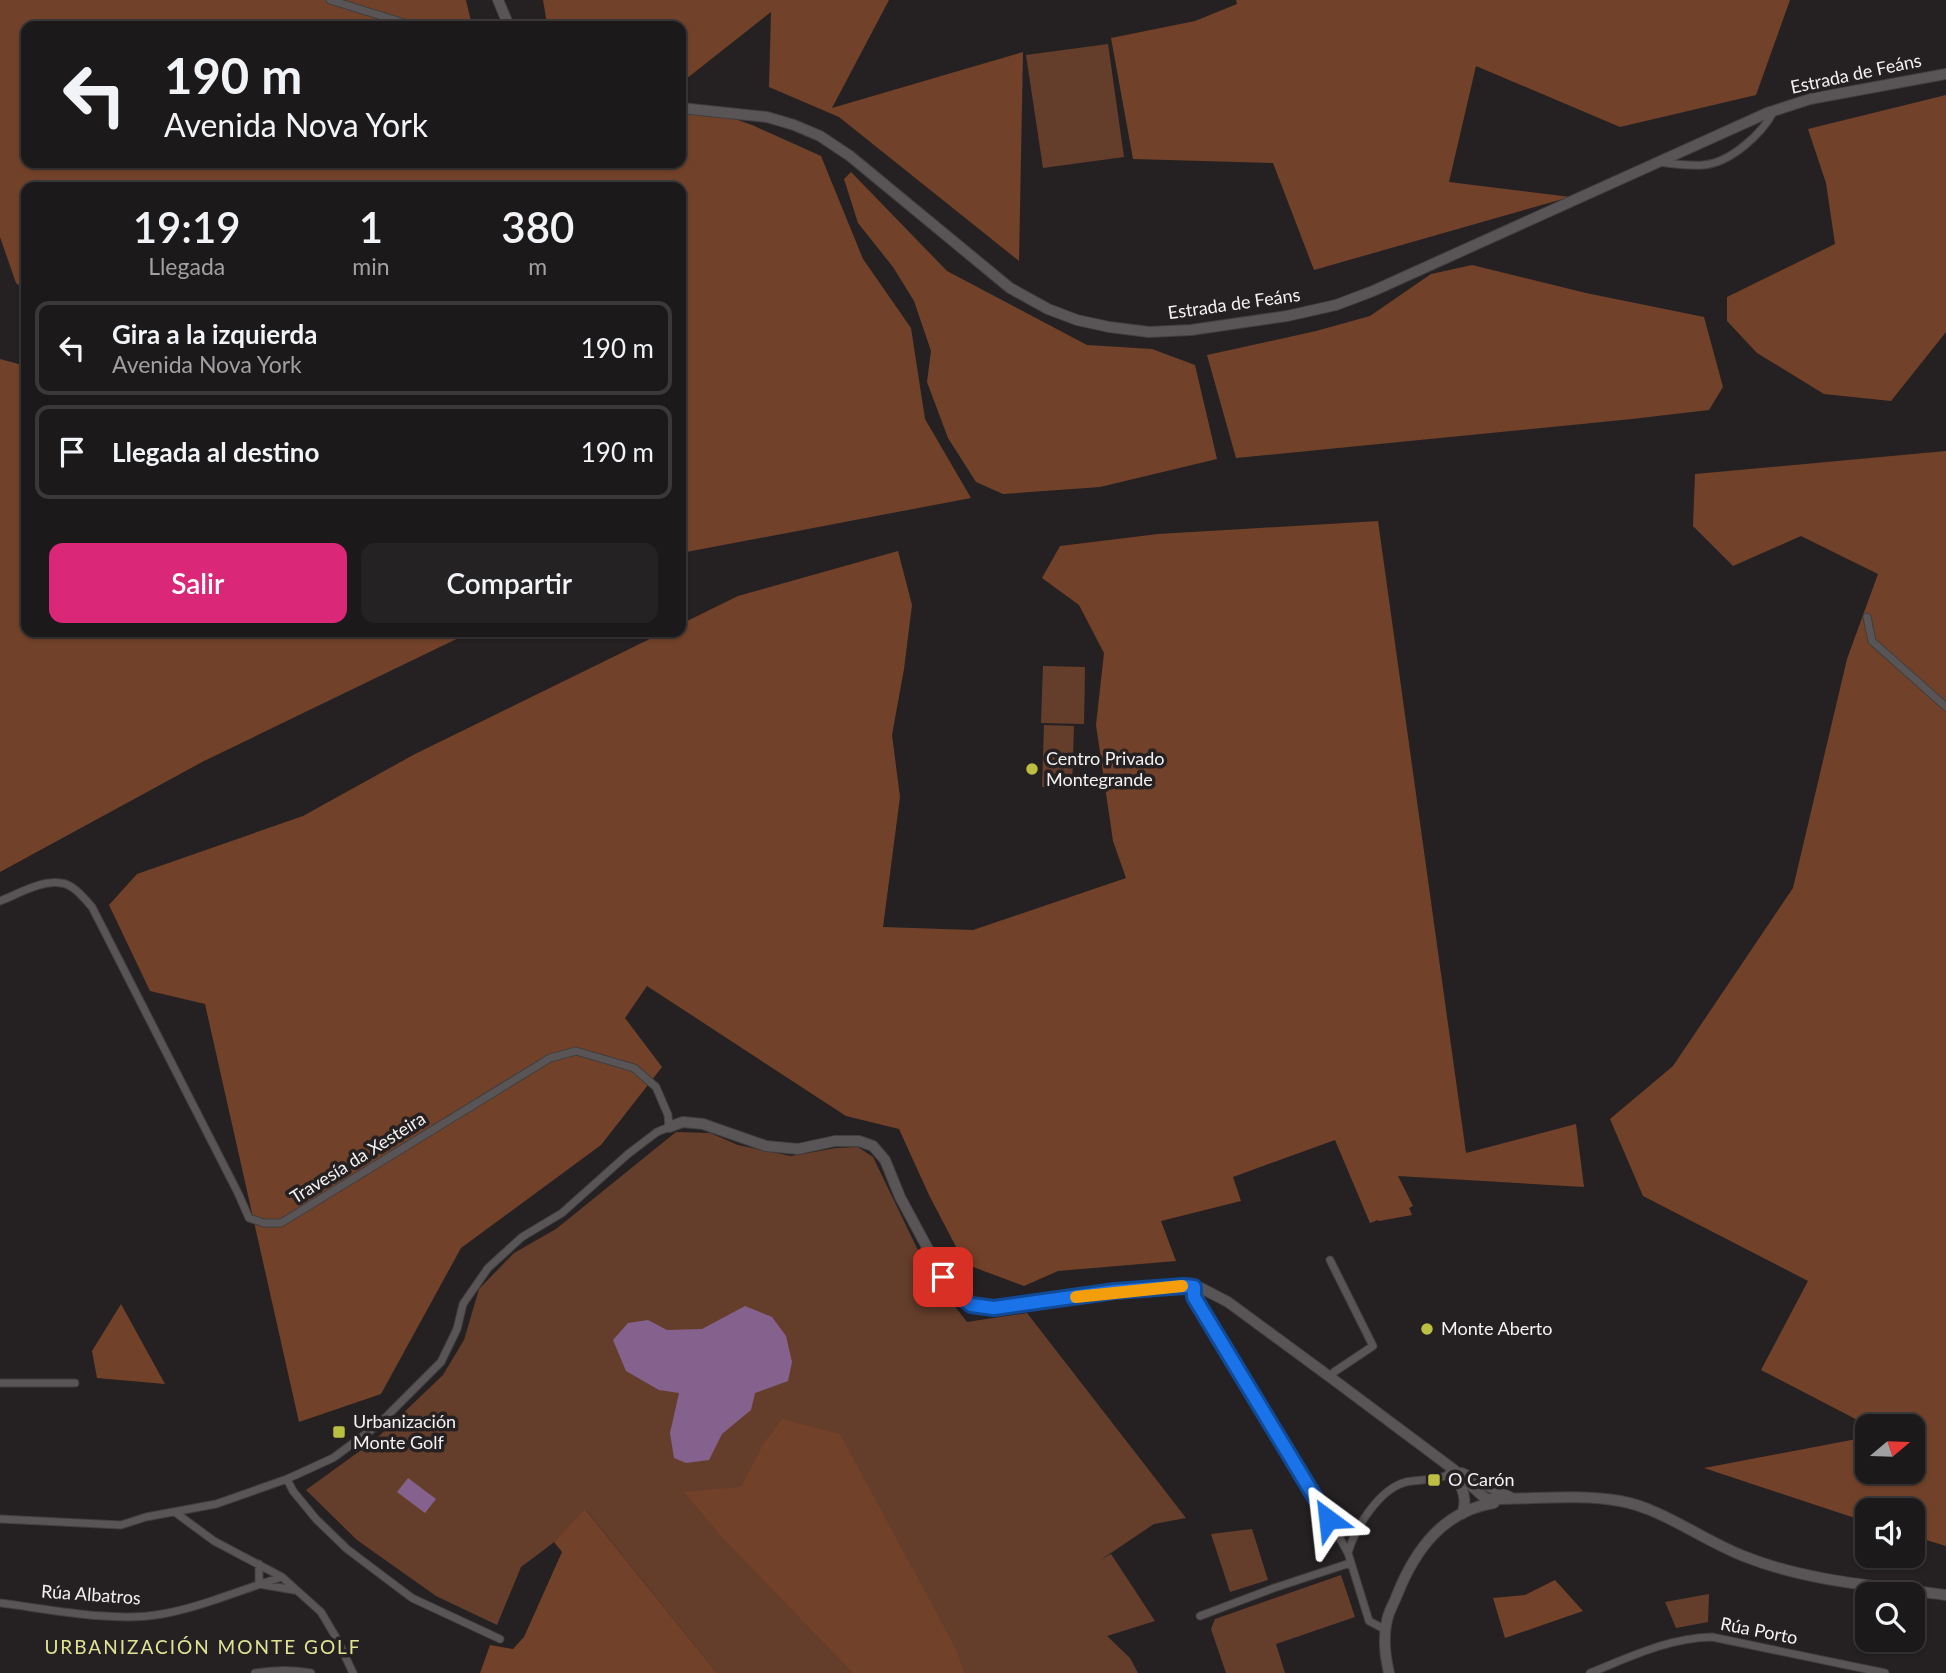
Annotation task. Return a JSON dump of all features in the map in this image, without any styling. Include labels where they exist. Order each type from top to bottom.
[{"type":"street","points":[[330,0],[398,21]]},
{"type":"street","points":[[498,0],[507,21]]},
{"type":"street","name":"Estrada de Feáns","points":[[686,109],[767,117],[820,135],[850,156],[1010,288],[1048,309],[1077,320],[1149,332],[1191,330],[1287,316],[1336,305],[1373,291],[1774,111],[1810,99],[1946,74]]},
{"type":"street","name":"Estrada de Feáns","points":[[1658,162],[1681,165],[1714,163],[1738,150],[1763,127],[1774,111]]},
{"type":"street","points":[[1867,617],[1872,641],[1946,707]]},
{"type":"street","name":"Travesía da Xesteira","points":[[0,901],[43,884],[62,882],[78,892],[92,907],[249,1218],[264,1223],[281,1223],[550,1058],[576,1051],[634,1068],[656,1087],[668,1115],[669,1127]]},
{"type":"street","points":[[0,1519],[121,1525],[146,1517],[216,1504],[287,1479],[333,1458],[378,1425],[441,1362],[457,1328],[463,1304],[488,1268],[522,1237],[562,1213],[657,1132],[683,1122],[703,1124],[766,1146],[798,1149],[835,1141],[859,1140],[873,1146],[885,1160],[900,1196],[943,1277],[956,1293],[971,1305],[994,1308],[1115,1291],[1184,1286],[1201,1288],[1228,1302],[1453,1469],[1485,1502]]},
{"type":"street","points":[[1330,1260],[1373,1346],[1330,1377]]},
{"type":"street","points":[[1194,1287],[1194,1297],[1348,1553],[1369,1621],[1386,1630]]},
{"type":"street","points":[[0,1383],[75,1383]]},
{"type":"street","points":[[1348,1553],[1359,1525],[1388,1492],[1402,1483],[1445,1476],[1453,1469]]},
{"type":"street","points":[[1453,1469],[1516,1500]]},
{"type":"street","points":[[1453,1469],[1466,1504],[1462,1514]]},
{"type":"street","points":[[287,1479],[293,1491],[316,1519],[346,1549],[412,1598],[500,1639]]},
{"type":"street","points":[[1480,1482],[1486,1493],[1485,1502]]},
{"type":"street","points":[[1389,1673],[1385,1656],[1387,1618],[1414,1558],[1426,1541],[1462,1514],[1485,1502],[1596,1498],[1629,1503],[1656,1513],[1731,1551],[1777,1568],[1836,1580],[1946,1595]]},
{"type":"street","points":[[176,1513],[214,1541],[282,1577],[321,1612],[351,1671]]},
{"type":"street","points":[[1200,1616],[1350,1563]]},
{"type":"street","points":[[259,1564],[259,1584]]},
{"type":"street","name":"Rúa Albatros","points":[[0,1604],[83,1614],[130,1617],[162,1615],[282,1577]]},
{"type":"street","name":"Rúa Albatros","points":[[259,1584],[296,1590]]},
{"type":"street","name":"Rúa Porto","points":[[1590,1673],[1664,1643],[1712,1637],[1885,1673]]},
{"type":"street","points":[[255,1673],[279,1670],[311,1673]]},
{"type":"shaded area","points":[[0,0],[466,0],[471,21],[21,21],[21,168],[686,168],[686,102],[752,125],[821,156],[863,259],[911,328],[925,419],[971,498],[686,552],[686,182],[21,182],[21,287],[16,283],[0,237]]},
{"type":"shaded area","points":[[543,0],[889,0],[832,108],[1023,52],[1019,261],[839,117],[769,87],[771,12],[686,79],[686,21],[548,21]]},
{"type":"shaded area","points":[[1236,0],[1790,0],[1756,95],[1620,127],[1476,66],[1449,182],[1570,197],[1314,270],[1273,163],[1133,159],[1111,38],[1195,21],[1237,4]]},
{"type":"shaded area","points":[[1108,44],[1124,157],[1043,168],[1026,55]]},
{"type":"shaded area","points":[[1946,95],[1946,332],[1891,401],[1824,394],[1757,353],[1727,321],[1727,297],[1835,244],[1826,183],[1808,129]]},
{"type":"shaded area","points":[[851,172],[947,271],[1087,345],[1152,349],[1195,365],[1217,459],[1100,487],[1003,494],[976,482],[948,438],[927,382],[931,351],[914,301],[893,267],[858,223],[844,179]]},
{"type":"shaded area","points":[[1472,265],[1586,293],[1704,317],[1723,387],[1709,410],[1236,458],[1207,355],[1370,316],[1431,274]]},
{"type":"shaded area","points":[[0,359],[21,365],[21,637],[461,637],[204,761],[0,872]]},
{"type":"shaded area","points":[[1946,451],[1946,1546],[1925,1540],[1925,1498],[1855,1498],[1855,1518],[1704,1468],[1855,1439],[1855,1484],[1925,1484],[1925,1414],[1855,1414],[1855,1419],[1761,1370],[1808,1281],[1643,1196],[1610,1119],[1673,1066],[1793,888],[1847,659],[1878,574],[1801,536],[1733,566],[1693,526],[1695,474]]},
{"type":"shaded area","points":[[1378,521],[1466,1153],[1576,1124],[1584,1187],[1398,1176],[1413,1206],[1409,1208],[1412,1215],[1370,1223],[1335,1140],[1233,1177],[1241,1201],[1161,1221],[1176,1261],[1058,1271],[1024,1286],[965,1264],[899,1129],[846,1116],[647,986],[625,1018],[662,1067],[601,1145],[461,1248],[381,1394],[299,1422],[205,1004],[150,991],[109,905],[137,874],[303,816],[415,754],[654,637],[686,637],[686,622],[738,596],[898,551],[912,605],[892,735],[900,797],[883,927],[973,930],[1126,878],[1113,841],[1096,725],[1104,653],[1079,605],[1042,578],[1060,546],[1158,534]]},
{"type":"shaded area","points":[[1043,666],[1085,667],[1084,724],[1041,723]]},
{"type":"shaded area","points":[[1044,725],[1074,726],[1072,788],[1042,787]]},
{"type":"shaded area","points":[[676,1132],[710,1133],[738,1145],[791,1156],[858,1147],[873,1157],[929,1273],[967,1322],[1027,1313],[1186,1518],[1154,1524],[1099,1561],[1111,1554],[1155,1621],[1107,1636],[1130,1658],[1138,1673],[717,1673],[586,1510],[553,1543],[521,1567],[497,1625],[436,1596],[357,1540],[306,1490],[375,1440],[443,1375],[464,1340],[479,1289],[514,1253],[556,1229]]},
{"type":"shaded area","points":[[121,1304],[165,1384],[97,1378],[92,1351]]},
{"type":"shaded area","points":[[745,1306],[772,1317],[786,1336],[792,1362],[788,1381],[755,1393],[751,1410],[722,1434],[709,1460],[686,1463],[674,1458],[670,1433],[679,1393],[659,1390],[626,1371],[613,1340],[628,1323],[648,1320],[667,1330],[702,1329]]},
{"type":"shaded area","points":[[782,1419],[840,1434],[956,1649],[964,1673],[853,1673],[722,1537],[684,1492],[741,1487],[764,1443]]},
{"type":"shaded area","points":[[408,1478],[436,1499],[425,1513],[397,1492]]},
{"type":"shaded area","points":[[585,1509],[717,1673],[480,1673],[490,1645],[513,1649],[524,1637],[562,1552],[554,1542]]},
{"type":"shaded area","points":[[1252,1529],[1268,1580],[1230,1592],[1211,1534]]},
{"type":"shaded area","points":[[1341,1575],[1355,1617],[1276,1644],[1285,1673],[1226,1673],[1211,1629],[1215,1619]]},
{"type":"shaded area","points":[[1555,1580],[1583,1611],[1505,1638],[1493,1598],[1525,1595]]},
{"type":"shaded area","points":[[1709,1594],[1708,1622],[1676,1628],[1665,1602]]},
{"type":"slow traffic","points":[[1076,1297],[1182,1286]]},
{"type":"place","name":"Centro Privado Montegrande","points":[[1032,769]]},
{"type":"place","name":"Monte Aberto","points":[[1427,1329]]},
{"type":"place","name":"Urbanización Monte Golf","points":[[339,1432]]},
{"type":"place","name":"O Carón","points":[[1434,1480]]},
{"type":"district","name":"URBANIZACIÓN MONTE GOLF","points":[[203,1647]]},
{"type":"route","points":[[943,1277],[956,1293],[971,1305],[994,1308],[1115,1291],[1194,1287],[1194,1297],[1328,1519]]}]
